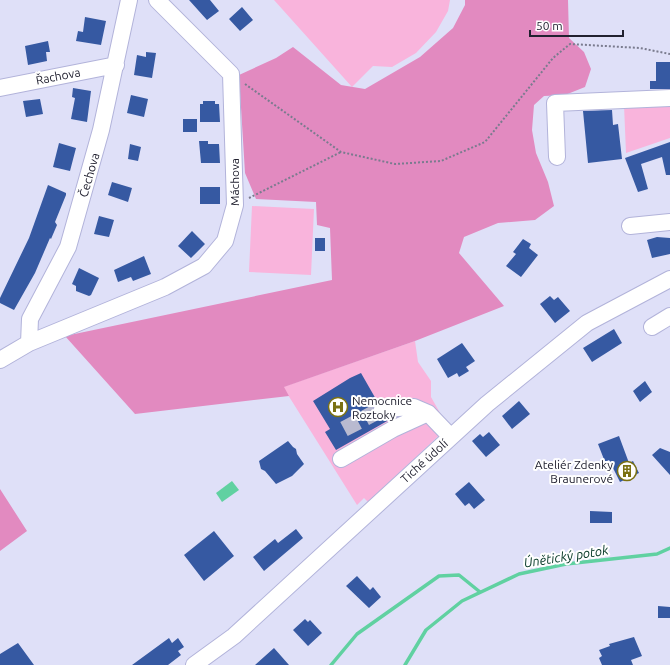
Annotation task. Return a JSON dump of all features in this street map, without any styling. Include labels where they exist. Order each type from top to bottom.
[{"type":"street","name":"Čechova","points":[[28,343],[30,319],[68,247],[101,130],[129,0]]},
{"type":"street","points":[[157,0],[231,74]]},
{"type":"street","name":"Řachova","points":[[0,88],[116,65]]},
{"type":"street","name":"Máchova","points":[[0,360],[28,343],[165,287],[204,266],[225,241],[236,205],[231,74]]},
{"type":"street","points":[[556,156],[555,103],[670,98]]},
{"type":"street","points":[[630,226],[670,222]]},
{"type":"street","name":"Tiché údolí","points":[[194,665],[234,636],[487,404],[587,323],[670,279]]},
{"type":"street","points":[[652,327],[670,316]]},
{"type":"street","points":[[382,408],[414,407],[428,413],[451,437]]},
{"type":"street","points":[[341,459],[393,429],[428,413]]},
{"type":"path","points":[[231,74],[341,152],[395,164],[441,162],[484,142],[547,64],[570,44],[640,48],[670,54]]},
{"type":"path","points":[[236,205],[341,152]]},
{"type":"shaded area","points":[[274,0],[450,0],[448,11],[436,32],[416,53],[392,67],[373,66],[352,87]]},
{"type":"shaded area","points":[[465,0],[568,0],[569,38],[584,52],[591,69],[585,87],[565,95],[544,96],[534,105],[532,130],[536,153],[548,182],[554,206],[535,220],[498,223],[464,237],[459,253],[504,306],[415,341],[284,387],[289,396],[135,414],[65,336],[332,280],[330,228],[317,225],[316,202],[256,199],[245,173],[239,75],[276,58],[293,47],[341,85],[365,89],[420,57],[453,28],[465,5]]},
{"type":"shaded area","points":[[624,105],[670,105],[670,138],[626,153]]},
{"type":"shaded area","points":[[252,206],[314,209],[311,275],[249,272]]},
{"type":"shaded area","points":[[415,341],[418,362],[431,381],[431,397],[448,427],[368,502],[364,498],[357,505],[283,387]]},
{"type":"shaded area","points":[[232,481],[239,490],[222,502],[216,493]]},
{"type":"shaded area","points":[[0,489],[27,531],[0,551]]},
{"type":"building","points":[[189,0],[210,0],[219,11],[207,20]]},
{"type":"building","points":[[242,7],[253,20],[240,31],[229,19]]},
{"type":"building","points":[[85,17],[106,21],[101,45],[76,41],[78,31],[83,32]]},
{"type":"building","points":[[48,41],[50,52],[46,52],[47,61],[28,65],[25,46]]},
{"type":"building","points":[[146,52],[156,53],[152,78],[134,75],[137,55],[146,57]]},
{"type":"building","points":[[656,62],[670,62],[670,89],[650,89],[650,81],[656,81]]},
{"type":"building","points":[[73,88],[91,91],[87,122],[71,119],[75,98],[72,97]]},
{"type":"building","points":[[131,95],[148,99],[144,117],[127,113]]},
{"type":"building","points":[[40,99],[43,114],[26,117],[23,101]]},
{"type":"building","points":[[203,101],[215,101],[215,104],[219,104],[220,122],[200,122],[200,104],[203,104]]},
{"type":"building","points":[[612,110],[613,125],[618,124],[622,159],[588,163],[583,111]]},
{"type":"building","points":[[183,119],[197,119],[197,132],[183,132]]},
{"type":"building","points":[[199,141],[208,141],[208,144],[219,144],[220,163],[201,163]]},
{"type":"building","points":[[670,142],[670,175],[666,175],[662,157],[641,164],[648,189],[638,192],[625,158]]},
{"type":"building","points":[[59,143],[76,148],[70,171],[53,167]]},
{"type":"building","points":[[130,144],[141,147],[138,161],[128,159]]},
{"type":"building","points":[[112,182],[132,188],[128,202],[108,195]]},
{"type":"building","points":[[48,185],[66,193],[66,195],[55,222],[57,225],[51,239],[50,238],[35,273],[14,310],[0,303],[0,298],[29,238]]},
{"type":"building","points":[[200,187],[220,187],[220,204],[200,204]]},
{"type":"building","points":[[99,216],[114,220],[109,237],[94,234]]},
{"type":"building","points":[[192,231],[205,244],[191,258],[178,246]]},
{"type":"building","points":[[657,237],[670,238],[670,254],[652,258],[647,240]]},
{"type":"building","points":[[315,238],[325,238],[325,251],[315,251]]},
{"type":"building","points":[[523,239],[531,244],[529,248],[538,255],[521,277],[506,266],[516,254],[513,252]]},
{"type":"building","points":[[144,256],[151,274],[133,281],[131,277],[118,282],[114,270]]},
{"type":"building","points":[[79,268],[99,278],[91,295],[89,296],[76,291],[76,286],[72,284]]},
{"type":"building","points":[[550,296],[554,300],[558,297],[570,311],[555,323],[540,304]]},
{"type":"building","points":[[614,329],[622,343],[592,362],[583,348]]},
{"type":"building","points":[[462,343],[475,361],[466,367],[469,371],[459,377],[457,373],[448,378],[437,359]]},
{"type":"building","points":[[361,373],[377,401],[373,405],[374,414],[378,418],[388,418],[389,420],[336,450],[325,432],[330,429],[313,401],[350,378]]},
{"type":"building","points":[[645,381],[652,392],[640,402],[633,391]]},
{"type":"building","points":[[519,401],[530,414],[512,429],[502,416]]},
{"type":"building","points":[[489,432],[500,445],[486,457],[472,441],[480,434],[483,437]]},
{"type":"building","points":[[619,436],[629,463],[633,461],[639,473],[620,482],[609,460],[605,462],[598,444]]},
{"type":"building","points":[[288,441],[296,449],[297,454],[304,464],[292,476],[276,484],[265,471],[261,469],[259,461]]},
{"type":"building","points":[[660,448],[670,452],[670,475],[652,455]]},
{"type":"building","points":[[469,482],[485,500],[474,509],[469,503],[465,506],[455,494]]},
{"type":"building","points":[[590,511],[612,512],[612,523],[590,523]]},
{"type":"building","points":[[296,529],[303,538],[264,571],[253,557],[275,539],[278,543]]},
{"type":"building","points":[[214,531],[234,556],[204,581],[184,555]]},
{"type":"building","points":[[357,576],[370,590],[373,587],[381,597],[369,608],[346,586]]},
{"type":"building","points":[[658,606],[670,607],[670,618],[658,618]]},
{"type":"building","points":[[305,619],[308,622],[310,620],[322,633],[308,646],[293,630]]},
{"type":"building","points":[[634,637],[642,656],[631,660],[633,665],[602,665],[599,658],[602,656],[599,650],[610,646],[609,644]]},
{"type":"building","points":[[169,638],[172,643],[178,638],[184,647],[178,651],[181,655],[168,665],[132,665]]},
{"type":"building","points":[[18,643],[34,665],[0,665],[0,654]]},
{"type":"building","points":[[274,648],[289,665],[255,665]]},
{"type":"waterway","name":"Únětický potok","points":[[405,665],[426,630],[462,601],[519,574],[566,564],[657,554],[670,548]]},
{"type":"waterway","points":[[331,665],[357,634],[439,576],[459,575],[480,592]]},
{"type":"tunnel","points":[[344,429],[382,409]]},
{"type":"place","name":"Nemocnice Roztoky","points":[[338,407]]},
{"type":"place","name":"Ateliér Zdenky Braunerové","points":[[627,471]]}]
